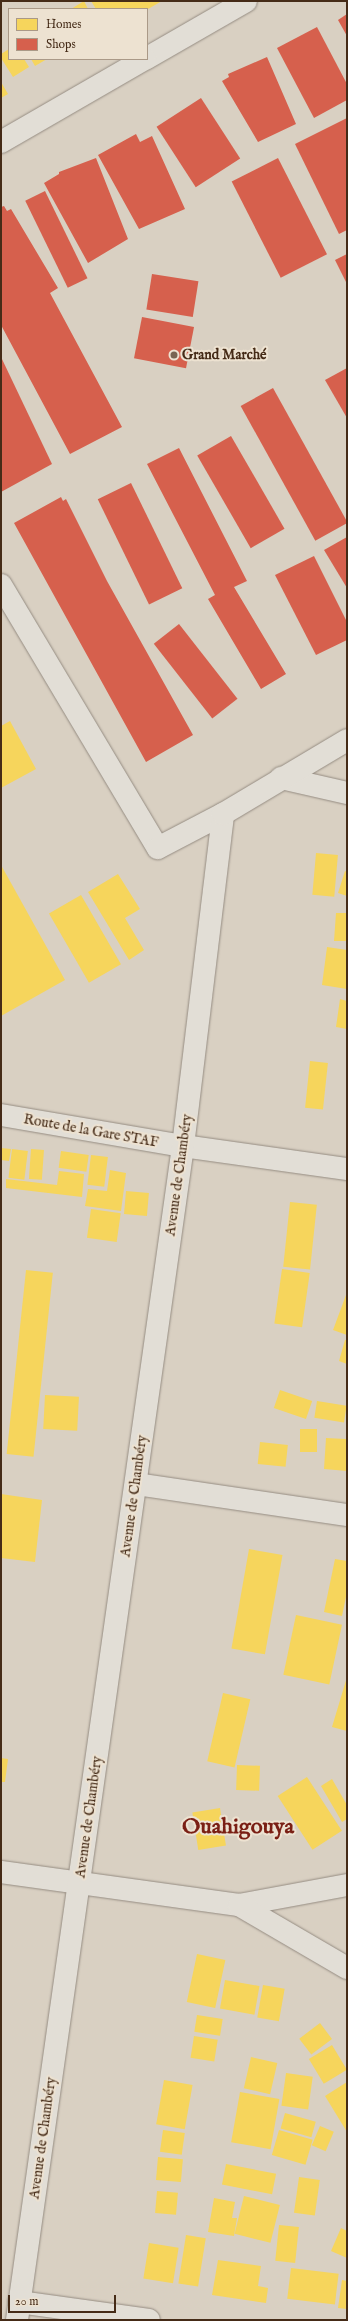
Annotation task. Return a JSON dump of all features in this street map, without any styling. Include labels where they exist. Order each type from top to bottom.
[{"type":"street","points":[[148,57],[246,1]]},
{"type":"street","points":[[1,142],[143,60]]},
{"type":"street","points":[[1,585],[158,848],[223,814],[280,778],[347,740]]},
{"type":"street","points":[[280,778],[347,793]]},
{"type":"street","name":"Avenue de Chambéry","points":[[18,2311],[80,1882],[183,1146],[223,814]]},
{"type":"street","name":"Route de la Gare STAF","points":[[1,1115],[183,1146],[347,1168]]},
{"type":"street","points":[[136,1484],[347,1514]]},
{"type":"street","points":[[1,1872],[239,1905],[347,1885]]},
{"type":"street","points":[[239,1905],[347,1968]]},
{"type":"street","points":[[18,2311],[149,2320]]},
{"type":"building: Homes","points":[[84,1],[88,8],[73,8]]},
{"type":"building: Homes","points":[[91,1],[162,1],[148,9],[95,8]]},
{"type":"building: Homes","points":[[8,50],[8,60],[25,60],[29,67],[13,77],[1,58],[1,54]]},
{"type":"building: Homes","points":[[32,60],[45,60],[35,66]]},
{"type":"building: Homes","points":[[1,82],[8,94],[1,98]]},
{"type":"building: Homes","points":[[10,721],[36,769],[1,788],[1,726]]},
{"type":"building: Homes","points":[[316,853],[338,855],[334,897],[312,895]]},
{"type":"building: Homes","points":[[1,865],[65,980],[1,1016]]},
{"type":"building: Homes","points":[[345,871],[347,872],[347,896],[338,893]]},
{"type":"building: Homes","points":[[118,874],[140,909],[125,918],[144,950],[129,960],[88,892]]},
{"type":"building: Homes","points":[[81,895],[121,964],[89,983],[49,914]]},
{"type":"building: Homes","points":[[336,913],[347,913],[347,941],[334,941]]},
{"type":"building: Homes","points":[[327,947],[347,950],[347,989],[322,985]]},
{"type":"building: Homes","points":[[340,999],[347,1001],[347,1029],[336,1027]]},
{"type":"building: Homes","points":[[310,1061],[328,1063],[323,1110],[305,1108]]},
{"type":"building: Homes","points":[[1,1148],[11,1149],[9,1161],[1,1160]]},
{"type":"building: Homes","points":[[12,1149],[28,1151],[24,1180],[8,1178]]},
{"type":"building: Homes","points":[[31,1149],[44,1150],[42,1180],[29,1179]]},
{"type":"building: Homes","points":[[61,1151],[89,1155],[86,1172],[59,1168]]},
{"type":"building: Homes","points":[[91,1155],[108,1157],[104,1187],[87,1185]]},
{"type":"building: Homes","points":[[110,1170],[126,1173],[121,1211],[85,1206],[88,1189],[107,1191]]},
{"type":"building: Homes","points":[[59,1171],[84,1174],[82,1197],[6,1188],[6,1179],[57,1185]]},
{"type":"building: Homes","points":[[126,1191],[149,1193],[147,1216],[124,1214]]},
{"type":"building: Homes","points":[[290,1202],[317,1205],[310,1269],[283,1267]]},
{"type":"building: Homes","points":[[91,1209],[121,1213],[117,1242],[87,1238]]},
{"type":"building: Homes","points":[[282,1269],[310,1273],[302,1327],[274,1323]]},
{"type":"building: Homes","points":[[26,1270],[53,1273],[34,1457],[7,1454]]},
{"type":"building: Homes","points":[[347,1295],[347,1335],[333,1330]]},
{"type":"building: Homes","points":[[345,1340],[347,1340],[347,1364],[339,1361]]},
{"type":"building: Homes","points":[[280,1390],[312,1401],[306,1419],[274,1408]]},
{"type":"building: Homes","points":[[45,1395],[79,1397],[77,1431],[43,1429]]},
{"type":"building: Homes","points":[[317,1401],[347,1406],[344,1422],[314,1418]]},
{"type":"building: Homes","points":[[300,1429],[317,1429],[317,1452],[300,1452]]},
{"type":"building: Homes","points":[[326,1438],[346,1439],[347,1471],[324,1469]]},
{"type":"building: Homes","points":[[260,1442],[288,1445],[286,1467],[258,1464]]},
{"type":"building: Homes","points":[[1,1494],[42,1500],[35,1562],[1,1558]]},
{"type":"building: Homes","points":[[249,1549],[282,1555],[265,1654],[231,1648]]},
{"type":"building: Homes","points":[[335,1559],[347,1561],[347,1592],[342,1616],[324,1612]]},
{"type":"building: Homes","points":[[296,1615],[342,1625],[329,1684],[283,1675]]},
{"type":"building: Homes","points":[[347,1677],[347,1731],[332,1727]]},
{"type":"building: Homes","points":[[223,1693],[250,1699],[235,1768],[207,1761]]},
{"type":"building: Homes","points":[[1,1758],[8,1759],[5,1782],[1,1782]]},
{"type":"building: Homes","points":[[237,1765],[260,1766],[259,1791],[236,1790]]},
{"type":"building: Homes","points":[[307,1777],[342,1831],[313,1850],[278,1796]]},
{"type":"building: Homes","points":[[332,1779],[347,1805],[347,1819],[342,1822],[321,1786]]},
{"type":"building: Homes","points":[[220,1808],[226,1846],[198,1850],[192,1812]]},
{"type":"building: Homes","points":[[197,1954],[225,1960],[215,2008],[187,2002]]},
{"type":"building: Homes","points":[[225,1980],[259,1986],[254,2015],[220,2009]]},
{"type":"building: Homes","points":[[263,1985],[285,1989],[279,2021],[257,2017]]},
{"type":"building: Homes","points":[[197,2015],[223,2019],[220,2036],[194,2032]]},
{"type":"building: Homes","points":[[320,2023],[332,2039],[311,2055],[299,2039]]},
{"type":"building: Homes","points":[[194,2036],[218,2040],[214,2061],[191,2058]]},
{"type":"building: Homes","points":[[332,2045],[347,2070],[324,2084],[309,2059]]},
{"type":"building: Homes","points":[[251,2057],[277,2063],[270,2094],[244,2088]]},
{"type":"building: Homes","points":[[286,2073],[313,2077],[308,2109],[281,2106]]},
{"type":"building: Homes","points":[[164,2080],[193,2085],[185,2129],[156,2124]]},
{"type":"building: Homes","points":[[347,2082],[347,2132],[325,2096]]},
{"type":"building: Homes","points":[[240,2092],[279,2099],[271,2149],[231,2142]]},
{"type":"building: Homes","points":[[285,2113],[316,2122],[311,2137],[281,2128]]},
{"type":"building: Homes","points":[[320,2126],[334,2132],[326,2151],[312,2145]]},
{"type":"building: Homes","points":[[163,2130],[185,2133],[182,2155],[160,2152]]},
{"type":"building: Homes","points":[[279,2130],[313,2140],[305,2165],[272,2155]]},
{"type":"building: Homes","points":[[158,2157],[183,2159],[181,2182],[156,2180]]},
{"type":"building: Homes","points":[[226,2164],[276,2174],[272,2194],[222,2185]]},
{"type":"building: Homes","points":[[299,2177],[320,2180],[315,2216],[294,2213]]},
{"type":"building: Homes","points":[[157,2191],[178,2193],[176,2215],[155,2213]]},
{"type":"building: Homes","points":[[244,2196],[280,2205],[270,2243],[235,2234]]},
{"type":"building: Homes","points":[[214,2198],[235,2202],[232,2218],[237,2218],[234,2236],[208,2232]]},
{"type":"building: Homes","points":[[279,2225],[299,2227],[295,2263],[275,2261]]},
{"type":"building: Homes","points":[[341,2228],[347,2231],[347,2258],[331,2251]]},
{"type":"building: Homes","points":[[186,2235],[206,2238],[198,2287],[178,2283]]},
{"type":"building: Homes","points":[[149,2243],[179,2248],[173,2283],[143,2279]]},
{"type":"building: Homes","points":[[218,2260],[261,2266],[258,2286],[268,2288],[266,2303],[212,2295]]},
{"type":"building: Homes","points":[[291,2268],[339,2274],[335,2305],[287,2299]]},
{"type":"building: Homes","points":[[342,2280],[347,2281],[347,2309],[338,2308]]},
{"type":"building: Shops","points":[[347,14],[347,36],[338,20]]},
{"type":"building: Shops","points":[[317,27],[347,84],[347,100],[314,118],[277,48]]},
{"type":"building: Shops","points":[[267,57],[296,124],[258,142],[222,81],[229,77],[228,74]]},
{"type":"building: Shops","points":[[201,98],[240,158],[196,187],[157,127]]},
{"type":"building: Shops","points":[[347,118],[347,230],[339,234],[295,144]]},
{"type":"building: Shops","points":[[136,134],[140,142],[152,136],[185,209],[139,229],[98,155]]},
{"type":"building: Shops","points":[[96,158],[128,239],[88,263],[44,183],[59,174],[59,172]]},
{"type":"building: Shops","points":[[278,158],[327,254],[281,278],[232,182]]},
{"type":"building: Shops","points":[[45,191],[88,278],[68,288],[25,201]]},
{"type":"building: Shops","points":[[4,206],[7,211],[11,209],[58,288],[50,293],[122,427],[70,454],[1,325],[1,207]]},
{"type":"building: Shops","points":[[347,254],[347,284],[335,260]]},
{"type":"building: Shops","points":[[152,274],[198,281],[193,317],[146,310]]},
{"type":"building: Shops","points":[[142,317],[194,327],[186,368],[134,358]]},
{"type":"building: Shops","points":[[1,357],[52,464],[1,492]]},
{"type":"building: Shops","points":[[347,368],[347,418],[325,380]]},
{"type":"building: Shops","points":[[273,388],[347,521],[347,523],[315,541],[241,406]]},
{"type":"building: Shops","points":[[231,436],[284,529],[251,548],[197,456]]},
{"type":"building: Shops","points":[[179,448],[247,581],[234,587],[286,674],[261,689],[208,599],[215,595],[147,464]]},
{"type":"building: Shops","points":[[131,483],[182,588],[149,604],[98,499]]},
{"type":"building: Shops","points":[[61,497],[63,501],[66,499],[107,581],[193,735],[146,762],[14,523]]},
{"type":"building: Shops","points":[[347,537],[347,588],[324,550]]},
{"type":"building: Shops","points":[[314,556],[347,622],[347,640],[316,655],[275,575]]},
{"type":"building: Shops","points":[[179,624],[237,699],[212,719],[154,644]]},
{"type":"place","name":"Grand Marché","points":[[174,355]]},
{"type":"district","name":"Ouahigouya","points":[[238,1828]]}]
